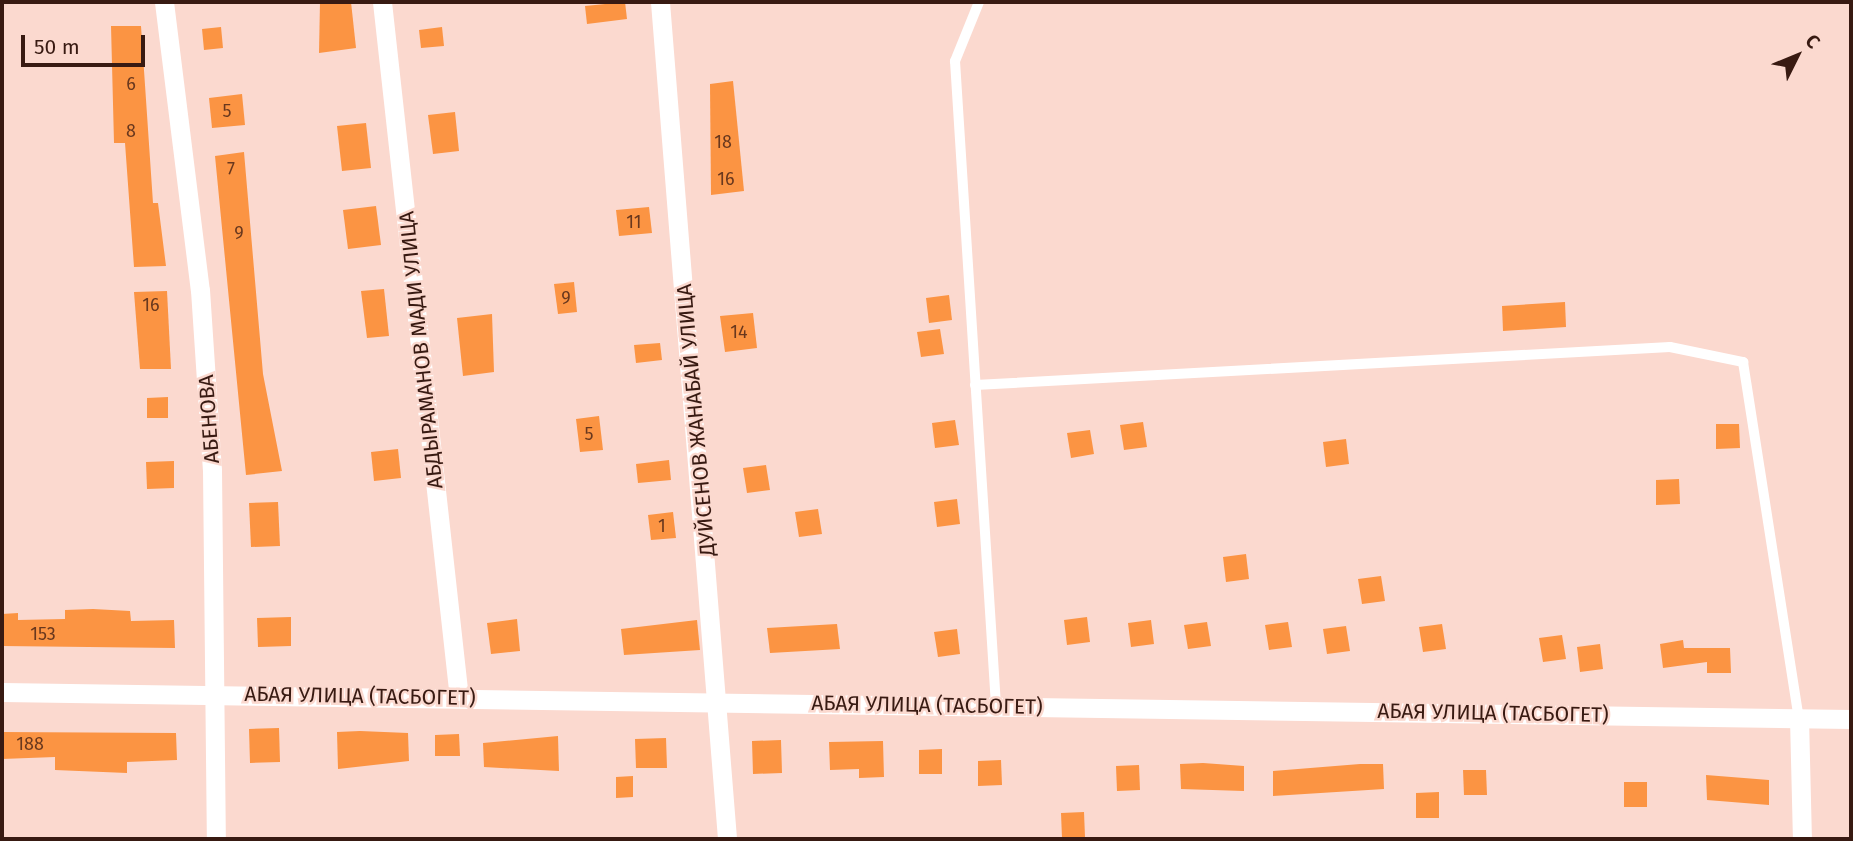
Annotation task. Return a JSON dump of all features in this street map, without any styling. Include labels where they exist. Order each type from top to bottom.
[{"type":"street","name":"АБЕНОВА","points":[[164,2],[201,303],[216,545],[216,839]]},
{"type":"street","name":"АБДЫРАМАНОВ МАДИ УЛИЦА","points":[[382,2],[460,698]]},
{"type":"street","name":"ДУЙСЕНОВ ЖАНАБАЙ УЛИЦА","points":[[660,2],[720,701],[727,839]]},
{"type":"street","name":"АБАЯ УЛИЦА (ТАСБОГЕТ)","points":[[2,692],[1851,719]]},
{"type":"street","points":[[1799,718],[1802,839]]},
{"type":"lane","points":[[979,2],[955,61],[996,706]]},
{"type":"lane","points":[[975,385],[1670,347],[1743,362],[1799,718]]},
{"type":"building","points":[[320,2],[351,2],[356,48],[319,53]]},
{"type":"building","points":[[625,2],[627,19],[587,24],[585,6]]},
{"type":"building","points":[[111,26],[141,26],[153,203],[158,203],[166,266],[134,267],[125,143],[114,143]]},
{"type":"building","points":[[221,27],[223,48],[204,50],[202,29]]},
{"type":"building","points":[[442,27],[444,46],[421,48],[419,30]]},
{"type":"building","points":[[733,81],[744,191],[711,195],[710,84]]},
{"type":"building","points":[[242,94],[245,125],[212,128],[209,98]]},
{"type":"building","points":[[455,112],[459,151],[433,154],[428,115]]},
{"type":"building","points":[[366,123],[371,168],[342,171],[337,126]]},
{"type":"building","points":[[244,152],[263,374],[282,471],[246,475],[215,156]]},
{"type":"building","points":[[376,206],[381,245],[348,249],[343,210]]},
{"type":"building","points":[[649,207],[652,233],[619,236],[616,210]]},
{"type":"building","points":[[574,282],[577,312],[558,314],[554,284]]},
{"type":"building","points":[[384,289],[389,336],[367,338],[361,291]]},
{"type":"building","points":[[167,291],[171,369],[140,369],[134,292]]},
{"type":"building","points":[[949,295],[952,320],[929,323],[926,298]]},
{"type":"building","points":[[1565,302],[1566,327],[1503,331],[1502,306]]},
{"type":"building","points":[[753,313],[757,348],[725,352],[720,316]]},
{"type":"building","points":[[492,314],[494,372],[463,376],[457,318]]},
{"type":"building","points":[[940,329],[944,354],[921,357],[917,332]]},
{"type":"building","points":[[660,343],[662,360],[636,363],[634,345]]},
{"type":"building","points":[[168,397],[168,418],[147,418],[147,398]]},
{"type":"building","points":[[599,416],[603,450],[580,452],[576,419]]},
{"type":"building","points":[[955,420],[959,445],[935,448],[932,423]]},
{"type":"building","points":[[1143,422],[1147,447],[1124,450],[1120,425]]},
{"type":"building","points":[[1716,424],[1739,424],[1740,448],[1716,449]]},
{"type":"building","points":[[1090,430],[1094,454],[1071,458],[1067,433]]},
{"type":"building","points":[[1346,439],[1349,464],[1326,467],[1323,442]]},
{"type":"building","points":[[398,449],[401,478],[374,481],[371,452]]},
{"type":"building","points":[[669,460],[671,480],[638,483],[636,464]]},
{"type":"building","points":[[174,461],[174,488],[147,489],[146,462]]},
{"type":"building","points":[[766,465],[770,490],[747,493],[743,468]]},
{"type":"building","points":[[1679,479],[1680,504],[1656,505],[1656,480]]},
{"type":"building","points":[[957,499],[960,524],[937,527],[934,502]]},
{"type":"building","points":[[278,502],[280,546],[251,547],[249,503]]},
{"type":"building","points":[[818,509],[822,534],[799,537],[795,512]]},
{"type":"building","points":[[673,512],[676,538],[651,540],[648,515]]},
{"type":"building","points":[[1246,554],[1249,579],[1226,582],[1223,557]]},
{"type":"building","points":[[1381,576],[1385,601],[1362,604],[1358,579]]},
{"type":"building","points":[[65,610],[130,611],[131,621],[174,620],[175,648],[2,646],[2,614],[18,613],[18,620],[65,619]]},
{"type":"building","points":[[291,617],[291,646],[258,647],[257,618]]},
{"type":"building","points":[[1087,617],[1090,642],[1067,645],[1064,620]]},
{"type":"building","points":[[517,619],[520,651],[491,654],[487,623]]},
{"type":"building","points":[[697,620],[700,650],[624,655],[621,629]]},
{"type":"building","points":[[1151,620],[1154,644],[1131,647],[1128,623]]},
{"type":"building","points":[[1207,622],[1211,646],[1188,649],[1184,625]]},
{"type":"building","points":[[1288,622],[1292,647],[1269,650],[1265,625]]},
{"type":"building","points":[[837,624],[840,649],[770,653],[767,628]]},
{"type":"building","points":[[1442,624],[1446,649],[1423,652],[1419,627]]},
{"type":"building","points":[[1346,626],[1350,651],[1327,654],[1323,629]]},
{"type":"building","points":[[957,629],[960,654],[938,657],[934,632]]},
{"type":"building","points":[[1562,635],[1566,659],[1543,662],[1539,638]]},
{"type":"building","points":[[1683,640],[1684,648],[1730,648],[1731,673],[1707,673],[1707,662],[1663,668],[1660,644]]},
{"type":"building","points":[[1600,644],[1603,669],[1580,672],[1577,647]]},
{"type":"building","points":[[279,728],[280,762],[250,763],[249,729]]},
{"type":"building","points":[[2,732],[176,733],[177,760],[127,762],[127,773],[55,770],[55,757],[2,759]]},
{"type":"building","points":[[337,732],[408,733],[409,761],[338,769]]},
{"type":"building","points":[[459,734],[460,756],[435,756],[435,735]]},
{"type":"building","points":[[558,736],[559,771],[484,767],[483,743]]},
{"type":"building","points":[[666,738],[667,768],[636,768],[635,739]]},
{"type":"building","points":[[781,740],[782,773],[753,774],[752,741]]},
{"type":"building","points":[[883,741],[884,777],[859,778],[859,769],[830,770],[829,742]]},
{"type":"building","points":[[942,749],[942,774],[919,774],[919,750]]},
{"type":"building","points":[[1001,760],[1002,785],[978,786],[978,761]]},
{"type":"building","points":[[1180,764],[1244,766],[1244,791],[1181,789]]},
{"type":"building","points":[[1383,764],[1384,789],[1273,796],[1273,771]]},
{"type":"building","points":[[1139,765],[1140,790],[1117,791],[1116,766]]},
{"type":"building","points":[[1463,770],[1486,770],[1487,795],[1464,795]]},
{"type":"building","points":[[1706,775],[1769,780],[1769,805],[1707,800]]},
{"type":"building","points":[[633,776],[633,797],[616,798],[616,777]]},
{"type":"building","points":[[1624,782],[1647,782],[1647,807],[1624,807]]},
{"type":"building","points":[[1439,792],[1439,818],[1416,818],[1416,793]]},
{"type":"building","points":[[1084,812],[1085,837],[1062,838],[1061,813]]}]
